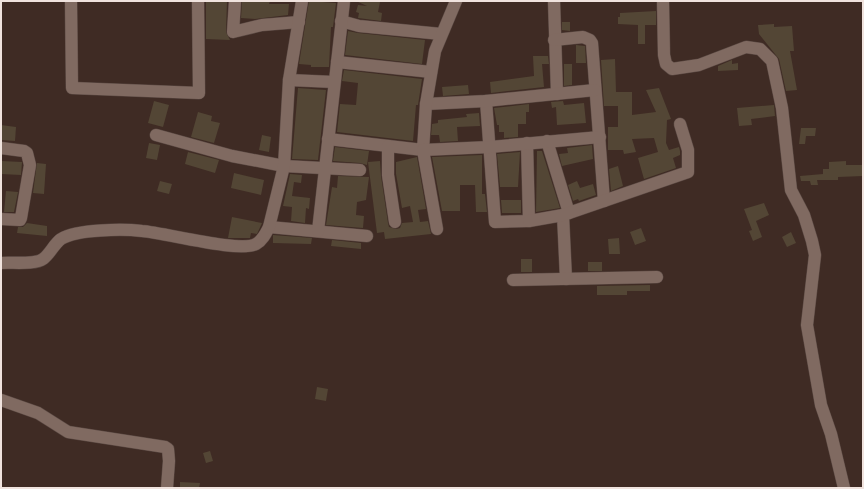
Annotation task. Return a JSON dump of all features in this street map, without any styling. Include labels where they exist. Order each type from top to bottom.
[{"type":"street","points":[[71,1],[72,88],[199,93],[198,1]]},
{"type":"street","points":[[235,1],[233,32],[262,25],[299,22]]},
{"type":"street","points":[[1,263],[37,262],[42,260],[61,239],[71,235],[89,233],[141,231],[205,242],[247,247],[257,244],[269,227],[284,166],[290,80],[302,1]]},
{"type":"street","points":[[318,231],[344,1]]},
{"type":"street","points":[[437,229],[423,150],[426,104],[435,51],[456,1]]},
{"type":"street","points":[[554,1],[554,40],[557,94]]},
{"type":"street","points":[[663,1],[664,56],[666,64],[672,69],[699,65],[746,47],[760,49],[772,61],[782,108],[791,190],[804,215],[815,255],[807,325],[821,405],[831,434],[844,488]]},
{"type":"street","points":[[342,21],[359,26],[441,34]]},
{"type":"street","points":[[554,40],[583,37],[590,40],[600,137],[604,201]]},
{"type":"street","points":[[337,62],[431,72]]},
{"type":"street","points":[[290,80],[334,82]]},
{"type":"street","points":[[426,104],[486,101],[595,90]]},
{"type":"street","points":[[486,101],[495,222],[528,221],[566,214],[688,172],[688,150],[680,124]]},
{"type":"street","points":[[156,136],[232,156],[284,166],[360,170]]},
{"type":"street","points":[[328,139],[423,150],[490,147],[600,137]]},
{"type":"street","points":[[547,141],[566,214],[566,279]]},
{"type":"street","points":[[527,143],[528,221]]},
{"type":"street","points":[[388,146],[388,176],[395,222]]},
{"type":"street","points":[[1,148],[24,151],[27,153],[30,165],[20,220],[1,219]]},
{"type":"street","points":[[269,227],[367,236]]},
{"type":"street","points":[[513,280],[657,277]]},
{"type":"street","points":[[1,400],[38,413],[68,432],[165,447],[168,449],[169,461],[167,488]]},
{"type":"building","points":[[206,1],[227,1],[226,32],[230,40],[206,39]]},
{"type":"building","points":[[242,1],[270,1],[269,4],[289,4],[288,15],[255,19],[241,18]]},
{"type":"building","points":[[309,1],[336,3],[333,27],[331,27],[329,67],[311,67],[311,65],[299,64]]},
{"type":"building","points":[[356,1],[380,2],[378,12],[382,13],[381,21],[358,18],[359,13],[356,12],[358,5],[367,6]]},
{"type":"building","points":[[656,11],[656,25],[645,25],[645,44],[638,44],[638,25],[618,24],[618,17],[620,17],[620,13]]},
{"type":"building","points":[[562,22],[570,22],[570,31],[562,30]]},
{"type":"building","points":[[774,24],[774,27],[792,26],[794,51],[790,51],[797,90],[786,91],[779,59],[759,34],[758,25]]},
{"type":"building","points":[[348,31],[425,40],[422,64],[345,55]]},
{"type":"building","points":[[576,45],[585,46],[586,63],[576,63]]},
{"type":"building","points":[[533,56],[548,56],[549,64],[542,64],[544,87],[491,93],[490,82],[534,76]]},
{"type":"building","points":[[615,59],[616,92],[632,92],[632,115],[656,112],[646,90],[659,88],[671,119],[667,120],[666,143],[669,150],[679,147],[680,151],[680,155],[673,158],[676,168],[644,179],[638,158],[658,152],[654,138],[632,139],[636,152],[624,154],[623,150],[608,150],[608,127],[618,127],[618,106],[604,106],[601,60]]},
{"type":"building","points":[[732,60],[732,64],[738,63],[738,70],[718,71],[718,66]]},
{"type":"building","points":[[564,64],[572,64],[572,85],[564,86]]},
{"type":"building","points":[[344,70],[422,79],[418,105],[416,105],[413,141],[337,132],[340,104],[356,105],[358,83],[342,81]]},
{"type":"building","points":[[468,85],[469,94],[443,96],[442,87]]},
{"type":"building","points":[[298,88],[326,90],[318,160],[292,159]]},
{"type":"building","points":[[154,101],[169,105],[163,127],[148,123]]},
{"type":"building","points":[[563,101],[564,105],[584,103],[586,123],[557,125],[556,107],[552,108],[551,102]]},
{"type":"building","points":[[529,104],[529,112],[526,112],[526,124],[518,124],[518,137],[504,138],[504,132],[499,132],[499,125],[497,125],[494,108]]},
{"type":"building","points":[[774,105],[775,116],[751,119],[752,125],[739,126],[737,108]]},
{"type":"building","points":[[198,112],[212,116],[211,121],[220,123],[214,143],[191,137]]},
{"type":"building","points":[[479,113],[480,126],[457,127],[458,141],[440,142],[439,135],[431,135],[432,124],[438,123],[438,120],[467,117],[466,114]]},
{"type":"building","points":[[1,125],[16,127],[15,141],[1,140]]},
{"type":"building","points":[[801,128],[816,128],[815,136],[806,136],[805,144],[799,144]]},
{"type":"building","points":[[262,135],[271,137],[269,152],[259,150]]},
{"type":"building","points":[[149,143],[160,145],[157,160],[146,158]]},
{"type":"building","points":[[592,145],[593,159],[562,166],[559,154],[568,153],[567,148]]},
{"type":"building","points":[[335,147],[369,151],[367,165],[333,161]]},
{"type":"building","points":[[537,151],[542,151],[560,208],[536,212]]},
{"type":"building","points":[[188,152],[219,160],[215,173],[185,164]]},
{"type":"building","points":[[520,152],[518,187],[500,187],[497,154]]},
{"type":"building","points":[[482,155],[482,194],[485,194],[487,212],[476,212],[475,185],[460,185],[460,211],[442,211],[432,157]]},
{"type":"building","points":[[417,157],[426,209],[418,210],[420,222],[428,221],[431,234],[385,239],[384,232],[377,233],[368,162],[380,161],[388,223],[389,227],[396,229],[400,228],[402,223],[413,222],[410,206],[402,208],[396,174],[396,162]]},
{"type":"building","points":[[1,161],[22,162],[21,175],[1,174]]},
{"type":"building","points":[[846,161],[846,165],[863,165],[863,176],[838,177],[838,180],[817,180],[818,185],[811,185],[810,181],[801,181],[800,176],[823,174],[823,169],[829,169],[829,162]]},
{"type":"building","points":[[37,163],[46,164],[44,194],[33,193]]},
{"type":"building","points":[[618,166],[623,186],[611,191],[609,169]]},
{"type":"building","points":[[234,173],[264,180],[261,195],[231,188]]},
{"type":"building","points":[[290,174],[302,175],[301,183],[294,182],[292,196],[310,198],[309,209],[306,208],[305,223],[291,221],[292,207],[283,206]]},
{"type":"building","points":[[338,176],[369,177],[366,200],[357,202],[356,215],[364,216],[363,228],[326,225],[332,187],[337,188]]},
{"type":"building","points":[[160,181],[172,184],[169,194],[157,191]]},
{"type":"building","points":[[577,181],[580,188],[593,184],[596,195],[579,201],[578,199],[573,201],[568,185]]},
{"type":"building","points":[[6,191],[18,192],[14,212],[4,212]]},
{"type":"building","points":[[501,200],[521,200],[521,213],[502,213]]},
{"type":"building","points":[[764,203],[769,215],[756,221],[762,237],[753,241],[749,231],[752,230],[744,209]]},
{"type":"building","points":[[232,217],[262,223],[257,234],[251,233],[250,238],[228,238]]},
{"type":"building","points":[[27,223],[47,226],[47,236],[17,233],[18,227],[23,227]]},
{"type":"building","points":[[641,228],[646,241],[635,245],[630,232]]},
{"type":"building","points":[[791,232],[796,243],[787,247],[782,237]]},
{"type":"building","points":[[273,235],[312,238],[311,244],[273,243]]},
{"type":"building","points":[[619,238],[620,254],[609,254],[608,239]]},
{"type":"building","points":[[332,240],[361,243],[361,249],[331,246]]},
{"type":"building","points":[[521,259],[532,259],[532,272],[521,272]]},
{"type":"building","points":[[588,262],[602,262],[602,271],[588,271]]},
{"type":"building","points":[[650,285],[650,291],[627,291],[627,295],[597,295],[597,286]]},
{"type":"building","points":[[317,387],[328,389],[326,401],[315,399]]},
{"type":"building","points":[[210,451],[213,461],[206,463],[203,453]]},
{"type":"building","points":[[180,482],[200,483],[199,488],[180,488]]}]
